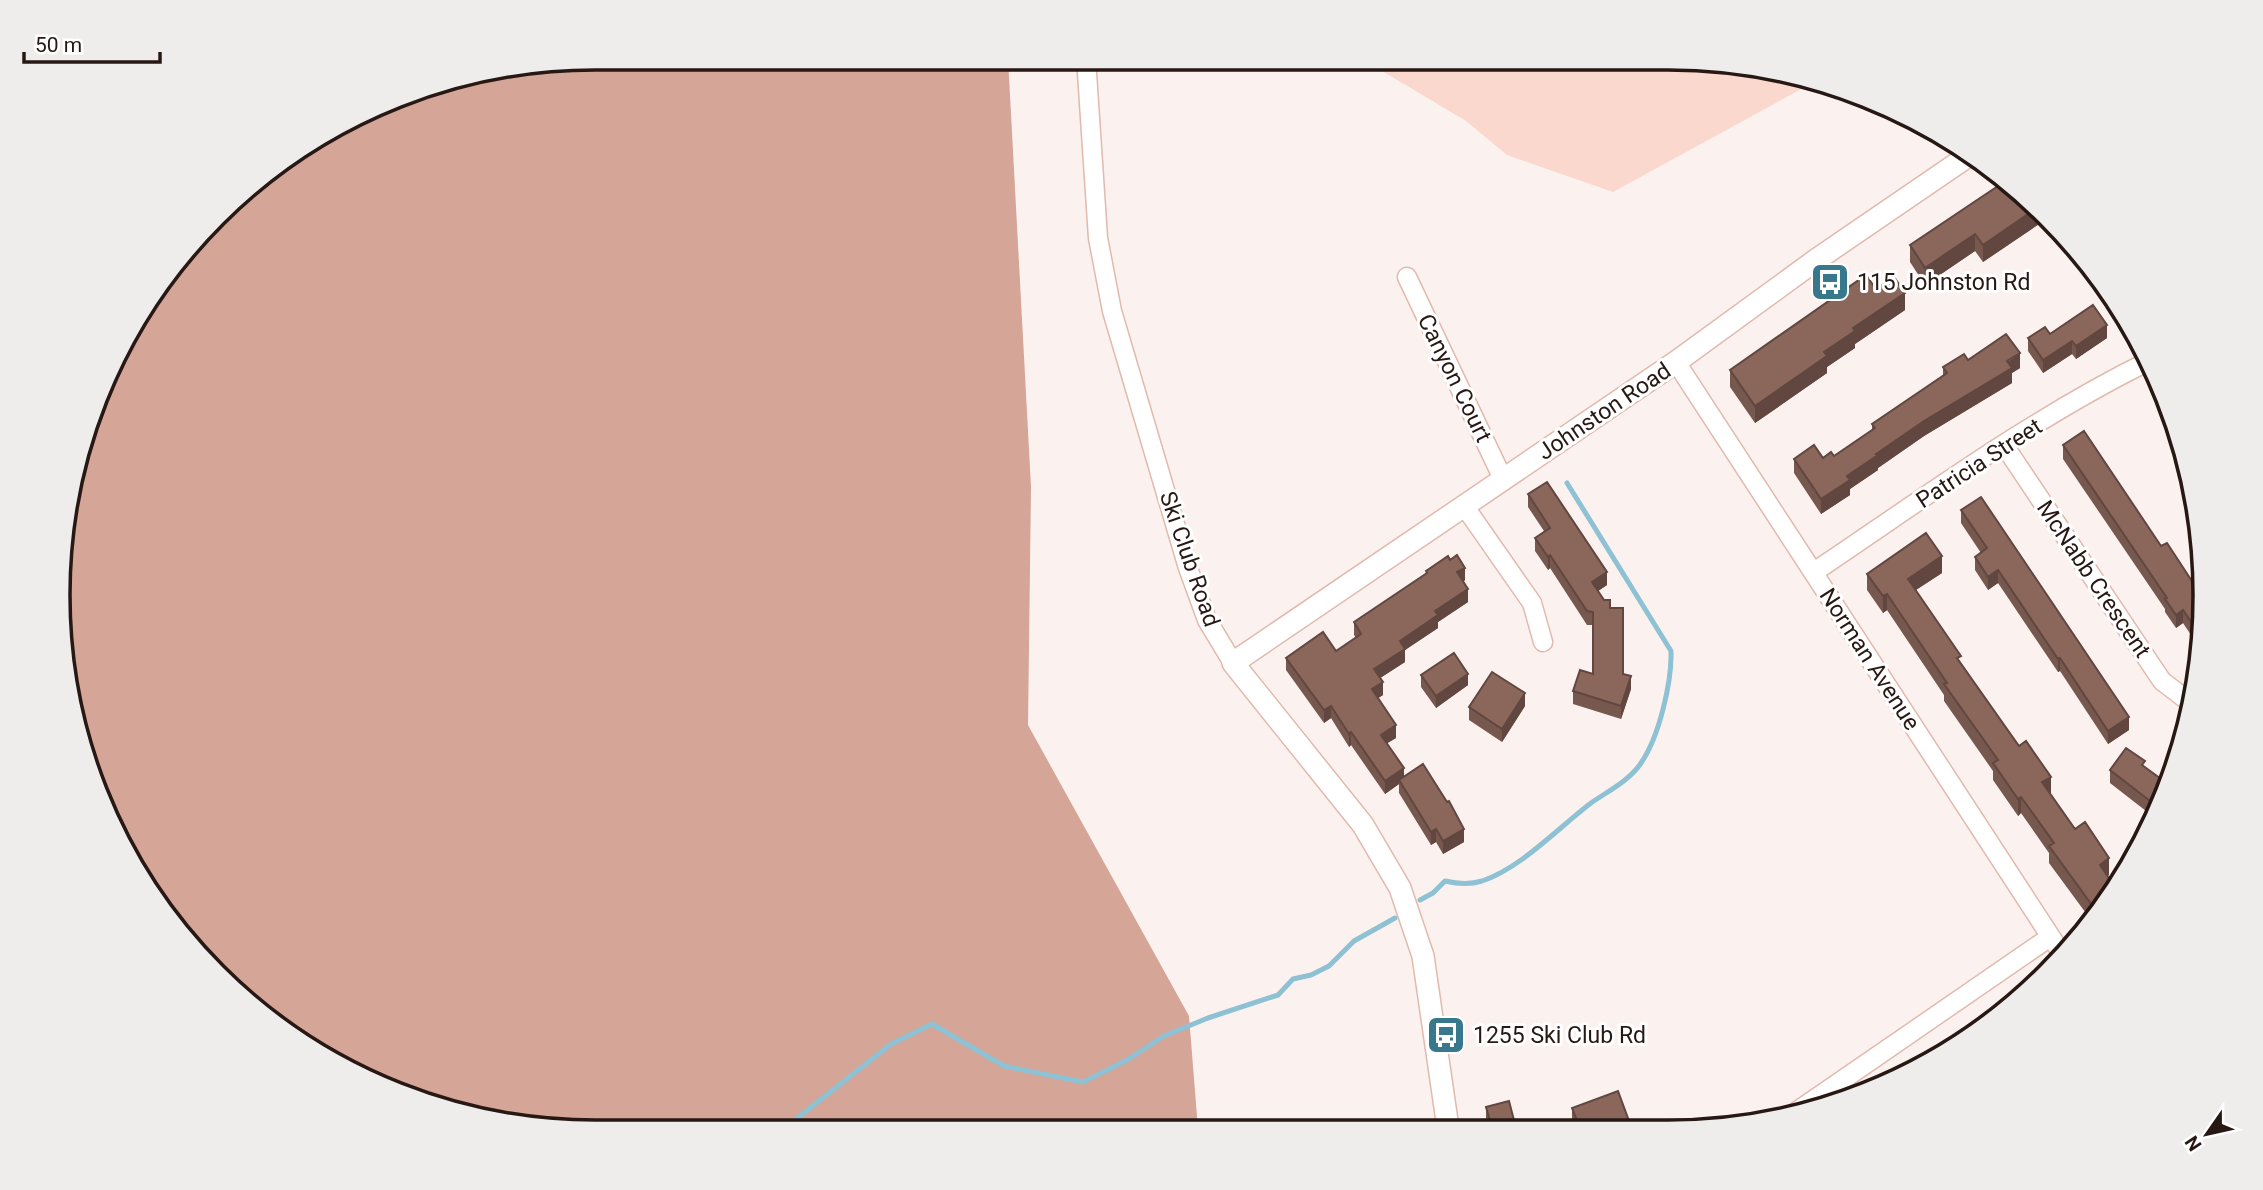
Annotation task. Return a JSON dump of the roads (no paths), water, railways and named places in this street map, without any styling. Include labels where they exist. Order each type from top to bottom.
[{"type":"street","name":"Ski Club Road","points":[[1087,70],[1098,237],[1112,312],[1188,568],[1207,620],[1233,663],[1363,825],[1400,888],[1423,956],[1447,1120]]},
{"type":"street","name":"Johnston Road","points":[[1233,663],[1676,362],[1816,260],[1963,160]]},
{"type":"street","name":"Canyon Court","points":[[1407,277],[1503,479]]},
{"type":"street","name":"Norman Avenue","points":[[1676,362],[2057,947]]},
{"type":"street","name":"Patricia Street","points":[[1814,572],[2004,445],[2096,387],[2140,365]]},
{"type":"street","name":"McNabb Crescent","points":[[2004,445],[2162,681],[2183,697]]},
{"type":"street","points":[[1465,507],[1532,603],[1543,642]]},
{"type":"street","points":[[1816,1098],[2050,937]]},
{"type":"waterway","points":[[1420,900],[1433,893],[1445,881],[1464,884],[1482,881],[1525,857],[1591,803],[1631,775],[1641,763],[1659,724],[1669,678],[1671,651],[1567,483]]},
{"type":"waterway","points":[[795,1120],[891,1044],[932,1024],[1004,1066],[1083,1082],[1127,1060],[1164,1036],[1278,995],[1293,979],[1311,975],[1329,966],[1354,941],[1395,918]]},
{"type":"place","name":"115 Johnston Rd","points":[[1830,282]]},
{"type":"place","name":"1255 Ski Club Rd","points":[[1446,1035]]}]
